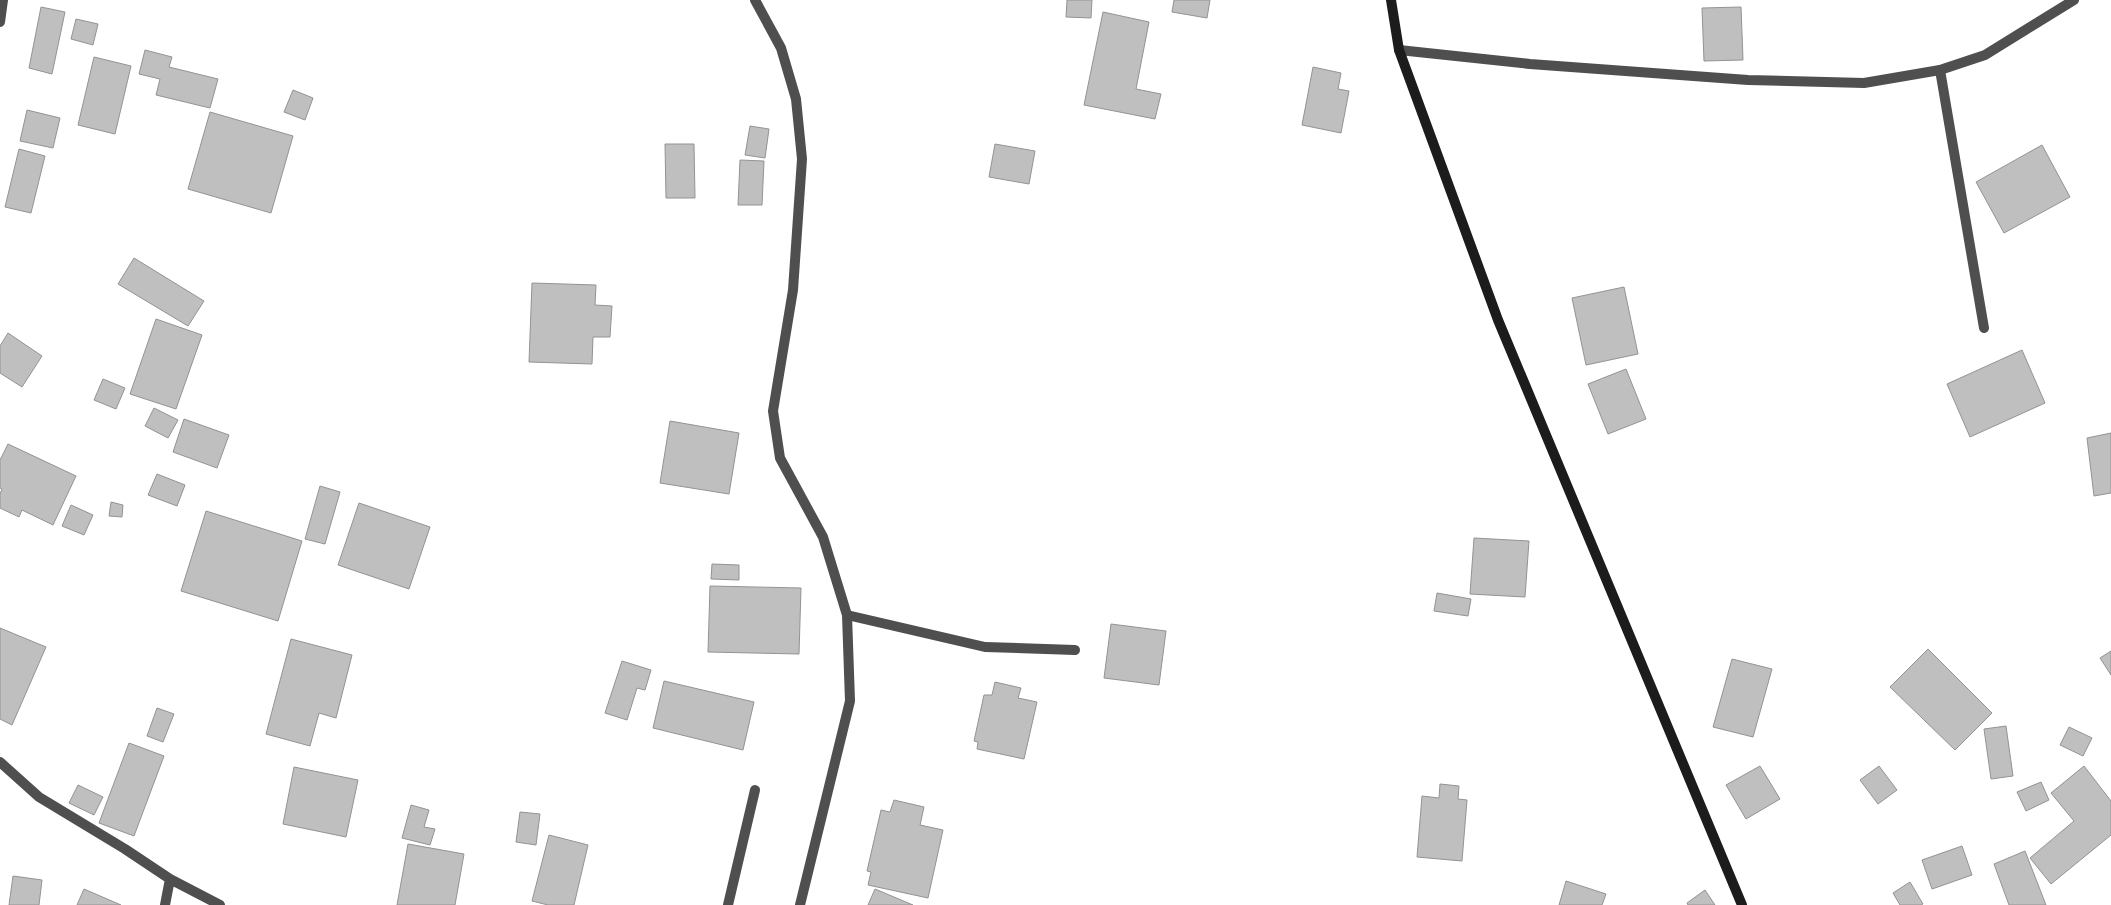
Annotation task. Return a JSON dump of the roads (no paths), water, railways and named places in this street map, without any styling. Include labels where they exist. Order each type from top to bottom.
[{"type":"street","points":[[0,22],[3,0]]},
{"type":"street","points":[[756,0],[782,48],[796,99],[802,158],[793,290],[773,412],[780,458],[823,538],[847,615],[850,701],[800,905]]},
{"type":"street","points":[[1391,0],[1399,50],[1498,320],[1742,905]]},
{"type":"street","points":[[1399,50],[1530,64],[1748,80],[1864,83],[1940,70],[1985,55],[2074,0]]},
{"type":"street","points":[[1940,70],[1984,328]]},
{"type":"street","points":[[847,615],[985,647],[1075,650]]},
{"type":"street","points":[[0,762],[39,797],[125,849],[170,879],[220,905]]},
{"type":"street","points":[[728,905],[755,790]]},
{"type":"street","points":[[165,905],[170,879]]}]
